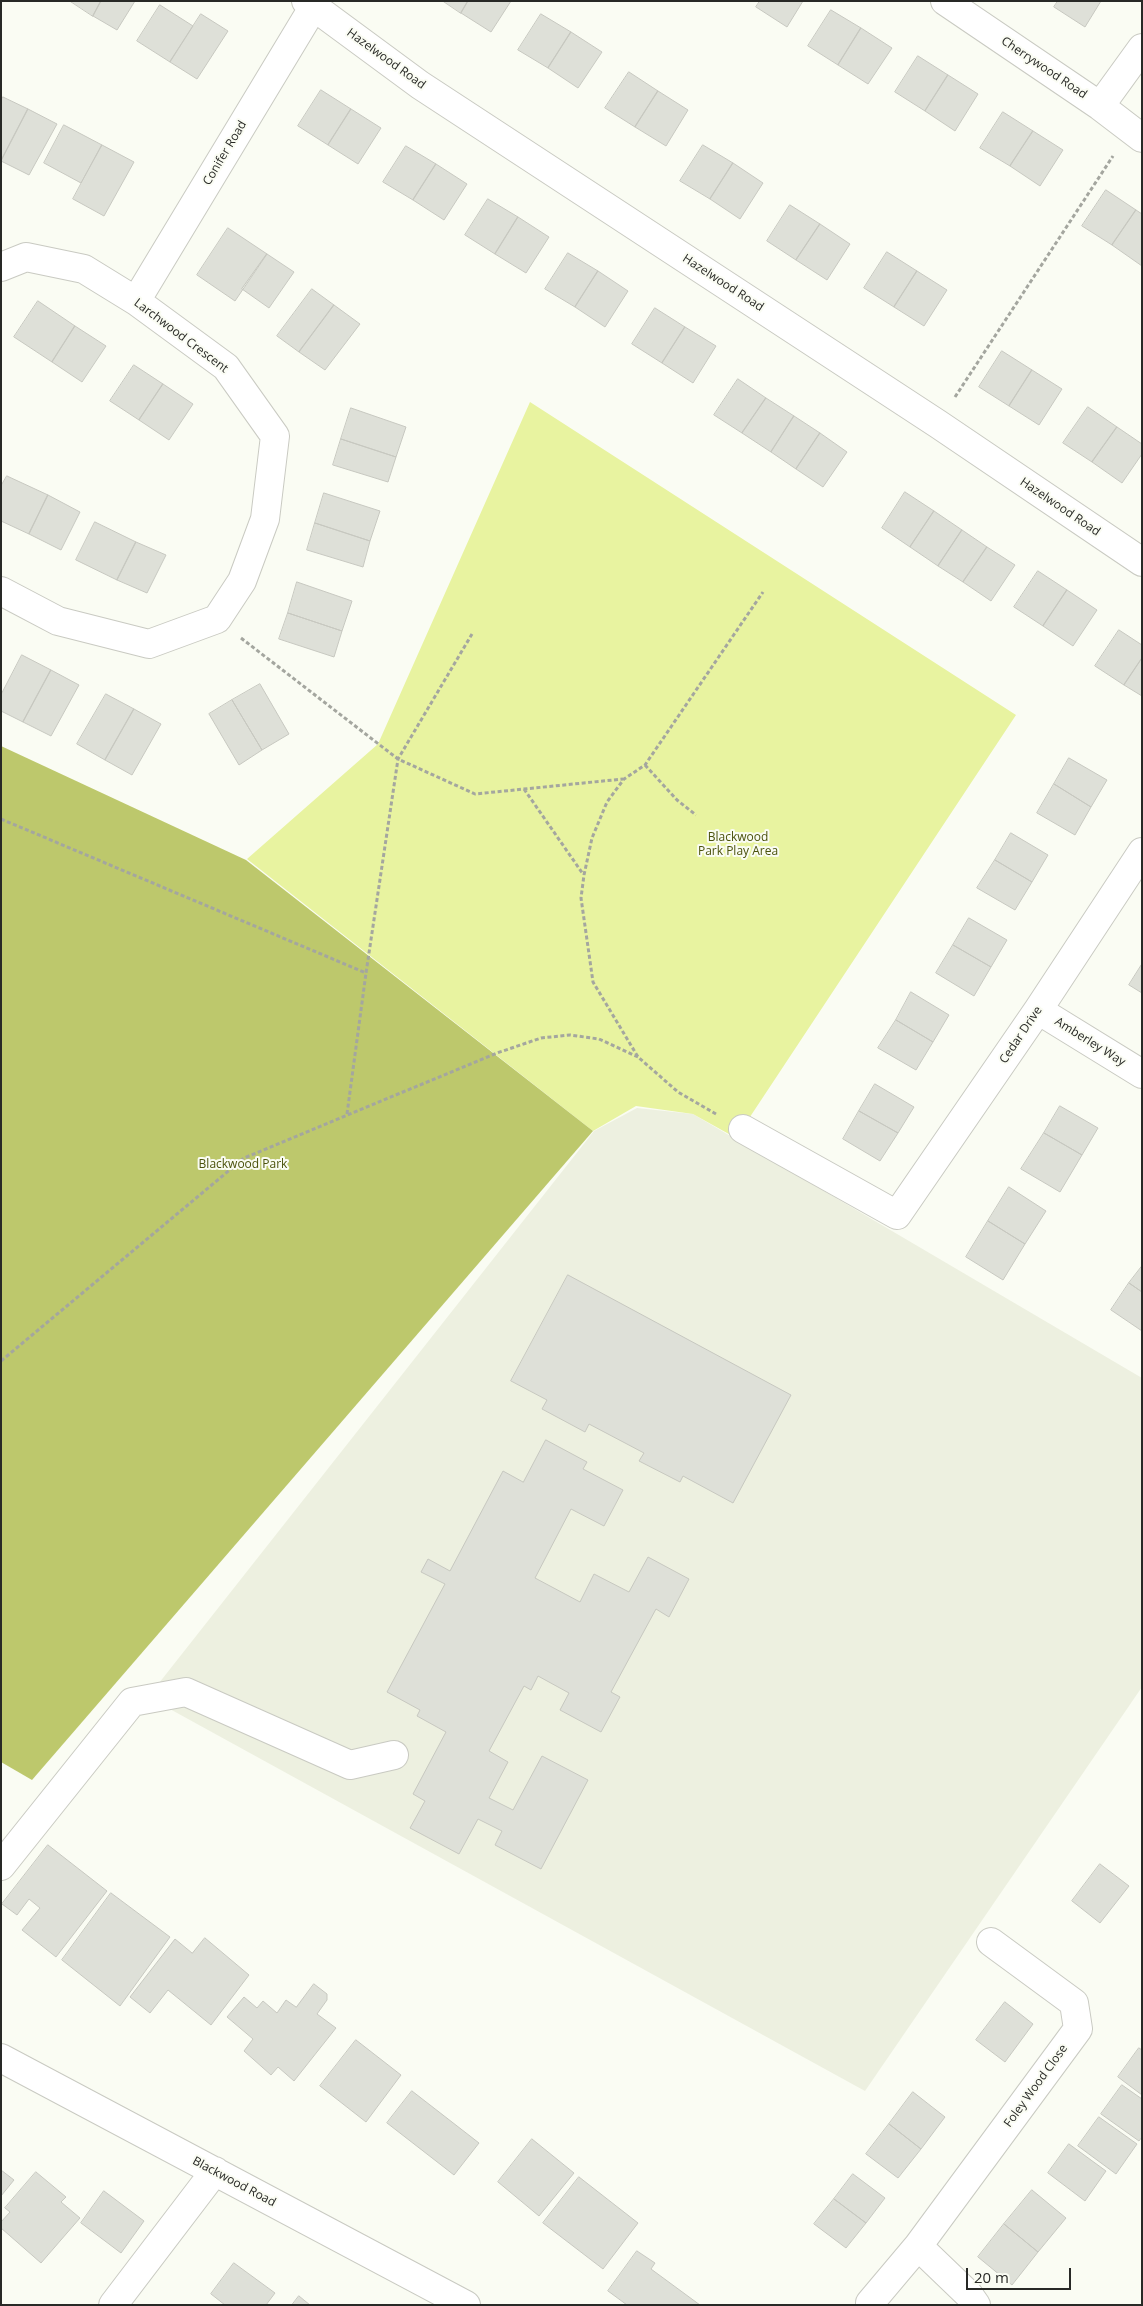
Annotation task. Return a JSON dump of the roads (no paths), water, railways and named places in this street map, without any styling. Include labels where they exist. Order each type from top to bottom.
[{"type":"street","name":"Cherrywood Road","points":[[945,1],[1100,106],[1136,134]]},
{"type":"street","name":"Conifer Road","points":[[136,301],[310,4]]},
{"type":"street","name":"Hazelwood Road","points":[[310,4],[420,85],[938,424],[1142,562]]},
{"type":"street","points":[[1100,106],[1142,48]]},
{"type":"street","name":"Larchwood Crescent","points":[[1,266],[26,257],[84,269],[136,301],[226,367],[275,436],[265,519],[242,581],[216,619],[149,644],[58,621],[1,591]]},
{"type":"street","name":"Cedar Drive","points":[[743,1129],[897,1215],[1038,1010],[1142,852]]},
{"type":"street","name":"Amberley Way","points":[[1038,1010],[1142,1074]]},
{"type":"street","points":[[1,1866],[132,1702],[186,1692],[350,1764],[394,1756]]},
{"type":"street","name":"Foley Wood Close","points":[[870,2303],[918,2246],[1078,2029],[1074,2003],[991,1942]]},
{"type":"street","name":"Blackwood Road","points":[[1,2058],[466,2305]]},
{"type":"street","points":[[113,2305],[215,2172]]},
{"type":"street","points":[[918,2246],[969,2295],[976,2305]]},
{"type":"park label","name":"Blackwood Park Play Area","points":[[738,845]]},
{"type":"park label","name":"Blackwood Park","points":[[243,1165]]}]
